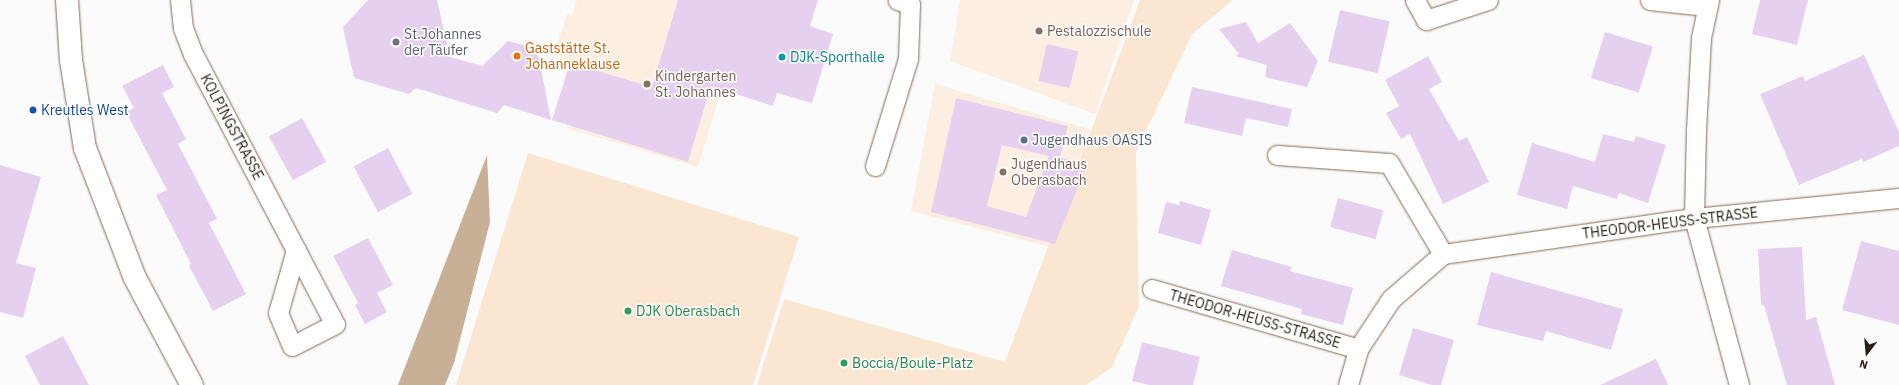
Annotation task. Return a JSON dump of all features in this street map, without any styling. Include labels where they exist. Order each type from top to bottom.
[{"type":"street","points":[[67,0],[71,60],[85,148],[135,278],[192,385]]},
{"type":"street","name":"KOLPINGSTRASSE","points":[[180,0],[183,28],[193,54],[296,250]]},
{"type":"street","points":[[875,166],[908,58],[910,4],[898,0]]},
{"type":"street","points":[[1415,0],[1426,20],[1488,0]]},
{"type":"street","points":[[1650,0],[1708,3],[1701,38],[1698,84],[1694,218],[1739,385]]},
{"type":"street","points":[[1277,155],[1389,163],[1442,254]]},
{"type":"street","name":"THEODOR-HEUSS-STRASSE","points":[[1348,385],[1358,350],[1391,299],[1442,254],[1694,218],[1899,198]]},
{"type":"street","name":"THEODOR-HEUSS-STRASSE","points":[[1152,289],[1358,350]]},
{"type":"shaded area","name":"Kindergarten St. Johannes","points":[[577,0],[748,0],[698,167],[567,128],[578,86],[563,81],[569,62],[554,54],[567,14],[572,15]]},
{"type":"shaded area","name":"Pestalozzischule","points":[[960,0],[1134,0],[1095,114],[950,61]]},
{"type":"shaded area","points":[[1140,0],[1233,0],[1192,34],[1136,152],[1139,306],[1112,367],[1086,385],[757,385],[784,299],[1005,362]]},
{"type":"shaded area","name":"Jugendhaus Oberasbach","points":[[935,84],[1102,133],[1058,249],[911,211]]},
{"type":"shaded area","name":"DJK Oberasbach","points":[[528,153],[799,237],[753,385],[456,385]]},
{"type":"shaded area","points":[[487,155],[490,222],[454,363],[445,385],[398,385]]},
{"type":"building","points":[[368,0],[437,0],[450,57],[482,66],[508,41],[537,49],[551,120],[504,105],[497,113],[416,88],[409,94],[354,78],[343,27]]},
{"type":"building","name":"Kindergarten St. Johannes","points":[[678,0],[818,0],[810,26],[833,34],[812,103],[777,93],[773,106],[711,86],[688,162],[552,120],[570,63],[652,87]]},
{"type":"building","points":[[1760,0],[1808,0],[1797,45],[1752,34]]},
{"type":"building","points":[[1340,10],[1390,21],[1378,73],[1328,62]]},
{"type":"building","points":[[1246,22],[1258,43],[1290,23],[1318,61],[1307,87],[1265,77],[1267,65],[1235,56],[1239,54],[1219,29]]},
{"type":"building","points":[[1605,32],[1653,47],[1639,93],[1591,78]]},
{"type":"building","points":[[1047,44],[1078,51],[1070,88],[1038,81]]},
{"type":"building","points":[[1864,55],[1899,132],[1899,146],[1863,162],[1862,159],[1799,185],[1760,94],[1803,76],[1805,81]]},
{"type":"building","points":[[1428,56],[1442,82],[1429,89],[1459,141],[1467,137],[1489,182],[1443,204],[1410,134],[1401,139],[1386,113],[1399,106],[1385,80]]},
{"type":"building","points":[[163,65],[174,87],[162,93],[186,139],[178,144],[217,219],[209,223],[246,294],[213,311],[189,266],[191,264],[156,195],[167,190],[126,112],[134,108],[122,86]]},
{"type":"building","points":[[1192,87],[1292,109],[1288,127],[1246,118],[1242,136],[1184,123]]},
{"type":"building","points":[[956,98],[1068,126],[1060,157],[1086,167],[1055,244],[931,212]],"holes":[[[1002,145],[1049,156],[1026,217],[987,206]]]},
{"type":"building","points":[[302,118],[326,162],[293,180],[269,136]]},
{"type":"building","points":[[1603,134],[1634,142],[1636,136],[1666,145],[1648,203],[1619,193],[1617,199],[1573,186],[1567,209],[1517,195],[1532,143],[1595,162]]},
{"type":"building","points":[[388,148],[412,194],[378,212],[354,166]]},
{"type":"building","points":[[0,165],[41,177],[16,263],[36,268],[23,318],[0,312]]},
{"type":"building","points":[[1338,198],[1383,210],[1376,239],[1330,227]]},
{"type":"building","points":[[1180,201],[1211,210],[1201,245],[1158,233],[1166,202],[1179,205]]},
{"type":"building","points":[[368,238],[393,285],[377,293],[387,312],[365,324],[355,305],[358,303],[333,256]]},
{"type":"building","points":[[1861,241],[1899,251],[1899,325],[1842,310]]},
{"type":"building","points":[[1802,247],[1806,320],[1816,317],[1835,385],[1787,385],[1764,305],[1761,305],[1758,249]]},
{"type":"building","points":[[1232,250],[1292,267],[1290,271],[1353,288],[1343,325],[1301,314],[1302,309],[1221,286]]},
{"type":"building","points":[[1491,272],[1623,309],[1611,350],[1546,331],[1543,341],[1477,325]]},
{"type":"building","points":[[1413,328],[1454,340],[1441,385],[1432,385],[1399,375]]},
{"type":"building","points":[[63,336],[89,385],[40,385],[25,356]]},
{"type":"building","points":[[1142,342],[1200,357],[1193,385],[1149,385],[1132,381]]},
{"type":"building","points":[[1656,359],[1668,385],[1600,385],[1641,366]]},
{"type":"place","name":"Pestalozzischule","points":[[1039,31]]},
{"type":"place","name":"St.Johannes der Täufer","points":[[396,42]]},
{"type":"place","name":"Gaststätte St. Johanneklause","points":[[517,56]]},
{"type":"place","name":"DJK-Sporthalle","points":[[782,57]]},
{"type":"place","name":"Kindergarten St. Johannes","points":[[647,84]]},
{"type":"place","name":"Kreutles West","points":[[33,110]]},
{"type":"place","name":"Jugendhaus OASIS","points":[[1024,140]]},
{"type":"place","name":"Jugendhaus Oberasbach","points":[[1003,172]]},
{"type":"place","name":"DJK Oberasbach","points":[[628,311]]},
{"type":"place","name":"Boccia/Boule-Platz","points":[[844,363]]}]
